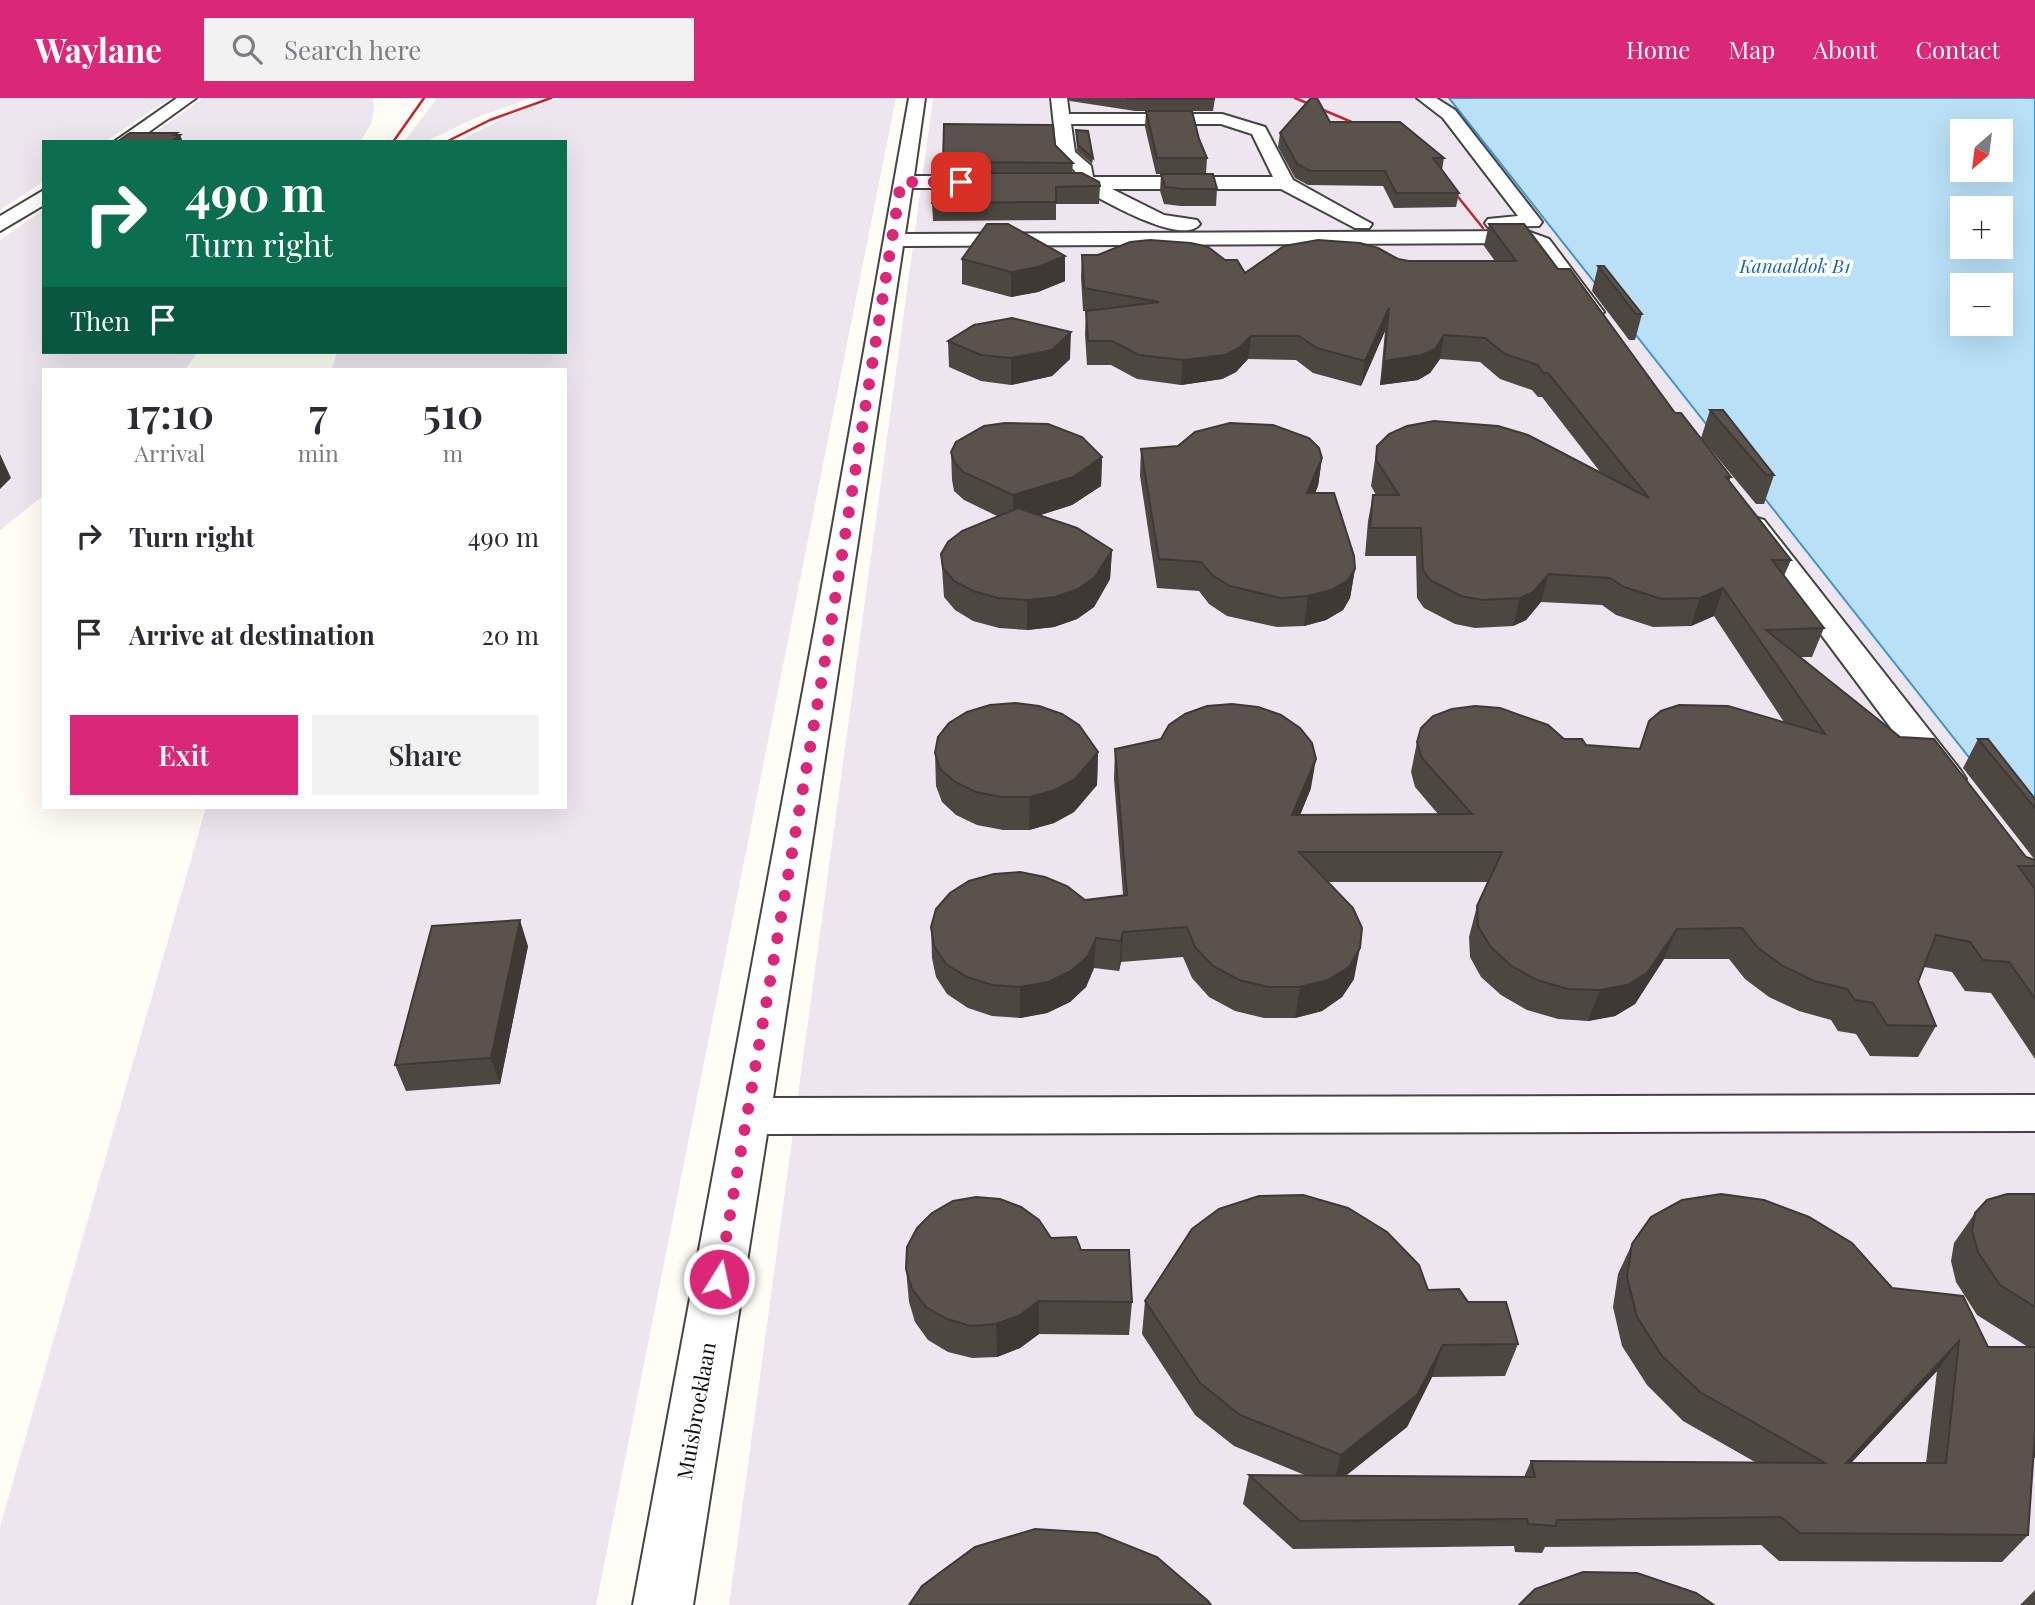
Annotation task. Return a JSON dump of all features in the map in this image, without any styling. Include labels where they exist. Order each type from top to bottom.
[{"type":"street","points":[[126,140],[188,98]]},
{"type":"street","name":"Muisbroeklaan","points":[[663,1605],[830,631],[901,182],[917,98]]},
{"type":"street","points":[[1059,98],[1066,154],[1084,170],[1084,183]]},
{"type":"street","points":[[1084,183],[1148,216],[1172,223],[1532,222],[1449,114],[1425,98]]},
{"type":"street","points":[[1060,119],[1222,119],[1259,131],[1285,183]]},
{"type":"street","points":[[901,182],[1011,183]]},
{"type":"street","points":[[1061,183],[1285,183],[1362,224]]},
{"type":"street","points":[[0,225],[42,197]]},
{"type":"street","points":[[892,240],[1527,237],[1542,243],[1608,333]]},
{"type":"street","points":[[1736,502],[1964,800]]},
{"type":"street","points":[[747,1116],[2035,1112]]},
{"type":"shaded area","points":[[0,98],[171,98],[107,140],[42,140],[42,182],[0,210]]},
{"type":"shaded area","points":[[203,98],[373,98],[371,124],[361,140],[144,140]]},
{"type":"shaded area","points":[[437,98],[531,98],[475,118],[429,140],[406,140]]},
{"type":"shaded area","points":[[561,98],[896,98],[596,1605],[0,1605],[0,1527],[205,809],[567,809],[567,368],[332,368],[336,354],[567,354],[567,140],[460,140],[515,113]]},
{"type":"shaded area","points":[[933,98],[1449,98],[2035,841],[2035,1605],[729,1605]]},
{"type":"shaded area","points":[[42,210],[42,354],[196,354],[186,368],[42,368],[42,497],[0,530],[0,240]]},
{"type":"water","name":"Kanaaldok B1","points":[[1449,98],[2035,98],[2035,841]]},
{"type":"building","points":[[1126,98],[1214,98],[1214,99],[1135,99]]},
{"type":"building","points":[[1311,98],[1317,98],[1330,122],[1400,122],[1444,158],[1433,158],[1459,193],[1396,193],[1385,171],[1310,171],[1297,164],[1280,133]]},
{"type":"building","points":[[1146,111],[1192,111],[1207,158],[1157,158]]},
{"type":"building","points":[[944,124],[1053,125],[1055,145],[1073,163],[943,162]]},
{"type":"building","points":[[1076,130],[1088,131],[1093,158],[1078,145]]},
{"type":"building","points":[[130,133],[180,135],[173,140],[120,140]]},
{"type":"building","points":[[940,173],[1082,173],[1099,182],[1100,186],[1056,187],[1056,202],[932,203]]},
{"type":"building","points":[[1161,174],[1213,174],[1217,189],[1165,187]]},
{"type":"building","points":[[987,224],[1008,224],[1065,256],[1038,267],[1011,272],[962,259]]},
{"type":"building","points":[[1489,224],[1524,224],[1558,269],[1570,269],[1675,413],[1681,413],[1731,477],[1726,477],[1791,560],[1772,560],[1824,628],[1766,630],[1900,737],[1934,739],[2026,857],[2035,860],[2035,866],[2018,866],[2035,889],[2035,999],[2009,962],[1983,960],[1970,942],[1936,935],[1918,982],[1936,1026],[1887,1025],[1873,1003],[1855,1000],[1847,989],[1814,981],[1783,966],[1758,948],[1742,928],[1677,929],[1647,973],[1627,985],[1600,990],[1568,989],[1537,980],[1510,965],[1490,946],[1478,926],[1477,906],[1502,852],[1299,852],[1353,908],[1362,928],[1360,948],[1349,967],[1328,980],[1300,987],[1269,987],[1239,980],[1213,966],[1195,947],[1187,927],[1123,932],[1121,941],[1096,938],[1088,956],[1071,971],[1048,982],[1020,987],[992,985],[967,977],[946,964],[934,946],[931,927],[936,909],[950,893],[969,881],[994,874],[1020,872],[1045,877],[1067,886],[1085,900],[1127,895],[1115,749],[1161,739],[1169,725],[1185,714],[1207,706],[1232,704],[1258,707],[1281,715],[1300,728],[1312,743],[1316,759],[1292,815],[1472,814],[1422,758],[1417,742],[1421,728],[1433,716],[1452,709],[1475,706],[1500,708],[1548,725],[1564,739],[1582,739],[1586,745],[1640,749],[1649,721],[1661,711],[1679,705],[1728,706],[1825,734],[1723,588],[1700,598],[1662,599],[1624,587],[1610,578],[1549,574],[1533,592],[1520,598],[1482,600],[1461,596],[1430,580],[1423,570],[1421,528],[1370,528],[1373,495],[1399,495],[1376,460],[1377,446],[1389,434],[1407,426],[1434,421],[1498,426],[1528,435],[1649,498],[1548,373],[1543,373],[1538,365],[1505,354],[1485,338],[1444,335],[1435,349],[1422,355],[1384,361],[1389,308],[1365,361],[1317,348],[1299,336],[1251,336],[1239,348],[1225,355],[1183,360],[1139,355],[1112,341],[1088,341],[1086,311],[1159,302],[1084,288],[1082,255],[1098,255],[1130,242],[1150,240],[1191,243],[1208,247],[1225,260],[1237,260],[1245,273],[1284,246],[1318,240],[1360,243],[1409,261],[1516,261]]},
{"type":"building","points":[[1598,266],[1604,266],[1642,314],[1636,314]]},
{"type":"building","points":[[1012,318],[1071,332],[1052,350],[1011,358],[981,355],[948,341],[974,325]]},
{"type":"building","points":[[1710,410],[1723,410],[1774,475],[1766,475]]},
{"type":"building","points":[[1005,423],[1048,424],[1082,437],[1102,457],[1073,477],[1013,495],[963,472],[954,462],[951,452],[956,442],[984,426]]},
{"type":"building","points":[[1230,423],[1273,425],[1309,438],[1319,448],[1322,458],[1307,493],[1334,493],[1354,556],[1355,569],[1347,581],[1331,590],[1308,596],[1281,598],[1230,586],[1212,575],[1201,562],[1159,559],[1141,449],[1178,446],[1195,432]]},
{"type":"building","points":[[1018,508],[1077,528],[1112,550],[1095,577],[1078,589],[1055,597],[1027,600],[998,598],[973,591],[954,581],[943,568],[941,554],[948,542],[962,531]]},
{"type":"building","points":[[1015,703],[1039,706],[1062,714],[1079,725],[1098,752],[1075,779],[1055,790],[1030,797],[1002,797],[976,792],[955,782],[940,769],[935,753],[938,737],[949,723],[967,712],[990,705]]},
{"type":"building","points":[[1978,739],[1988,739],[2035,799],[2035,808]]},
{"type":"building","points":[[520,920],[491,1058],[395,1065],[432,926]]},
{"type":"building","points":[[1721,1194],[1764,1200],[1809,1217],[1852,1243],[1892,1288],[1963,1296],[1988,1347],[2035,1347],[2035,1433],[2028,1535],[1800,1533],[1781,1517],[1557,1520],[1556,1526],[1528,1524],[1527,1519],[1300,1521],[1249,1475],[1535,1477],[1531,1461],[1825,1463],[1700,1392],[1662,1356],[1637,1317],[1627,1277],[1632,1244],[1651,1217],[1682,1200]],"holes":[[[1959,1341],[1946,1463],[1846,1463]]]},
{"type":"building","points":[[2007,1194],[2035,1194],[2035,1307],[2000,1285],[1978,1252],[1972,1231],[1975,1213],[1987,1200]]},
{"type":"building","points":[[1303,1195],[1348,1208],[1387,1232],[1419,1265],[1428,1290],[1459,1289],[1468,1302],[1506,1302],[1518,1344],[1443,1345],[1417,1395],[1341,1455],[1240,1415],[1200,1383],[1145,1301],[1192,1229],[1219,1209],[1259,1196]]},
{"type":"building","points":[[976,1197],[1000,1199],[1021,1207],[1039,1220],[1051,1238],[1076,1237],[1081,1250],[1129,1250],[1132,1302],[1039,1301],[1020,1315],[996,1324],[971,1326],[947,1319],[926,1307],[912,1289],[906,1269],[907,1247],[917,1228],[932,1213],[953,1201]]},
{"type":"building","points":[[1035,1529],[1097,1533],[1157,1557],[1211,1605],[909,1605],[922,1586],[975,1547]]},
{"type":"building","points":[[1583,1572],[1637,1573],[1696,1593],[1714,1605],[1519,1605],[1535,1589]]},
{"type":"railway","points":[[394,140],[424,98]]},
{"type":"railway","points":[[450,140],[490,120],[551,98]]},
{"type":"railway","points":[[1295,98],[1373,131]]},
{"type":"railway","points":[[1446,182],[1483,228]]},
{"type":"route","points":[[719,1279],[830,631],[901,182],[961,182]]}]
